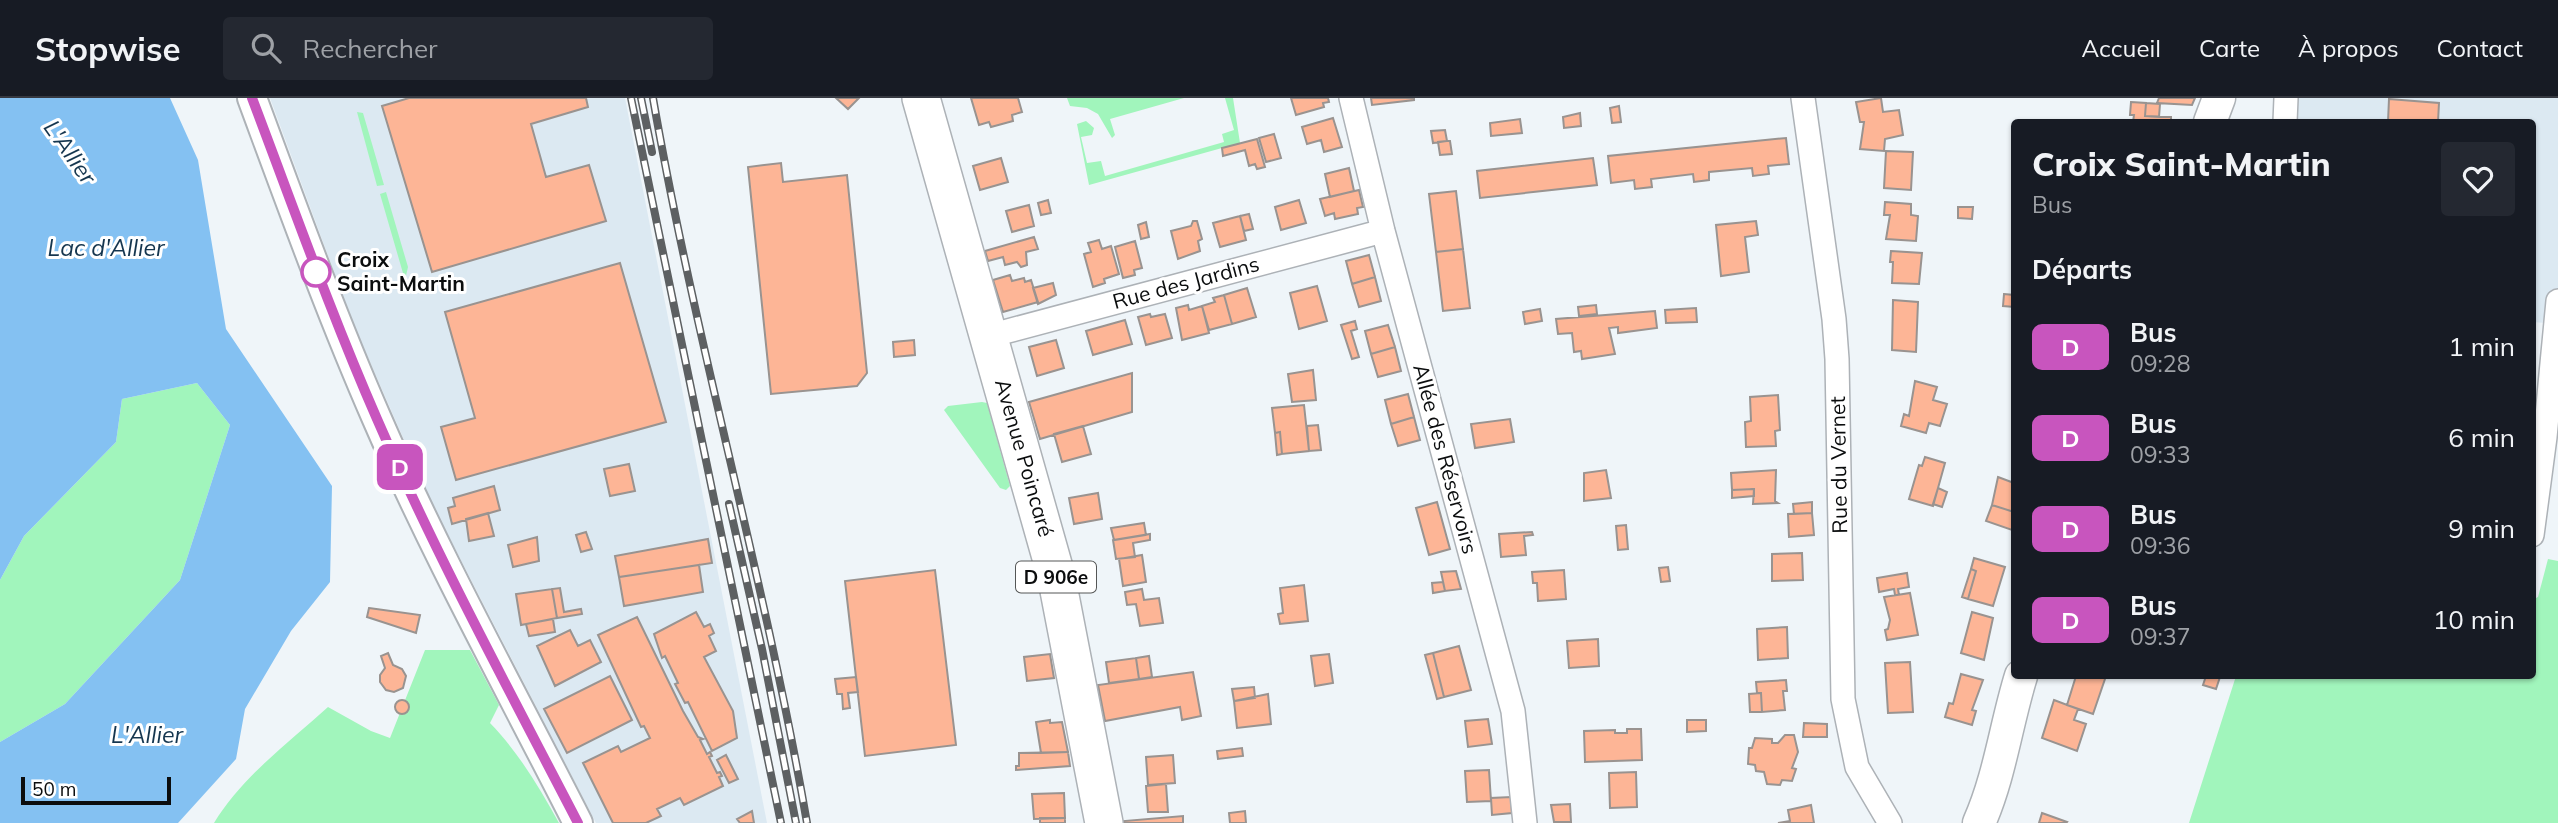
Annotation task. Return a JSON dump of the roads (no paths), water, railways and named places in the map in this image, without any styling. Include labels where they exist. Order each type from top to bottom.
[{"type":"main road","name":"Avenue Poincaré","points":[[921,98],[1056,575],[1104,823]]},
{"type":"main road","points":[[2211,119],[2220,98]]},
{"type":"main road","points":[[2227,119],[2235,98]]},
{"type":"main road","points":[[1979,823],[2001,759],[2010,711],[2020,679]]},
{"type":"street","points":[[252,98],[330,310],[378,422],[446,564],[578,823]]},
{"type":"street","name":"Allée des Réservoirs","points":[[1351,98],[1513,711],[1525,823]]},
{"type":"street","name":"Rue du Vernet","points":[[1804,98],[1835,319],[1843,699],[1857,767],[1889,823]]},
{"type":"street","points":[[2285,119],[2286,98]]},
{"type":"street","name":"Rue des Jardins","points":[[989,336],[1384,231]]},
{"type":"street","points":[[2536,505],[2558,301]]},
{"type":"water","name":"L'Allier","points":[[0,98],[170,98],[198,160],[226,329],[332,486],[330,582],[291,631],[245,709],[236,759],[178,823],[0,823],[0,742],[65,704],[180,580],[230,425],[197,383],[122,399],[116,442],[24,536],[0,580]]},
{"type":"railway","points":[[631,98],[781,823]]},
{"type":"railway","points":[[641,98],[652,152]]},
{"type":"railway","points":[[653,98],[689,279],[771,641],[807,823]]},
{"type":"railway","points":[[729,504],[762,649],[796,823]]},
{"type":"place","name":"Croix Saint-Martin","points":[[316,272]]},
{"type":"water label","name":"Lac d'Allier","points":[[106,248]]}]
